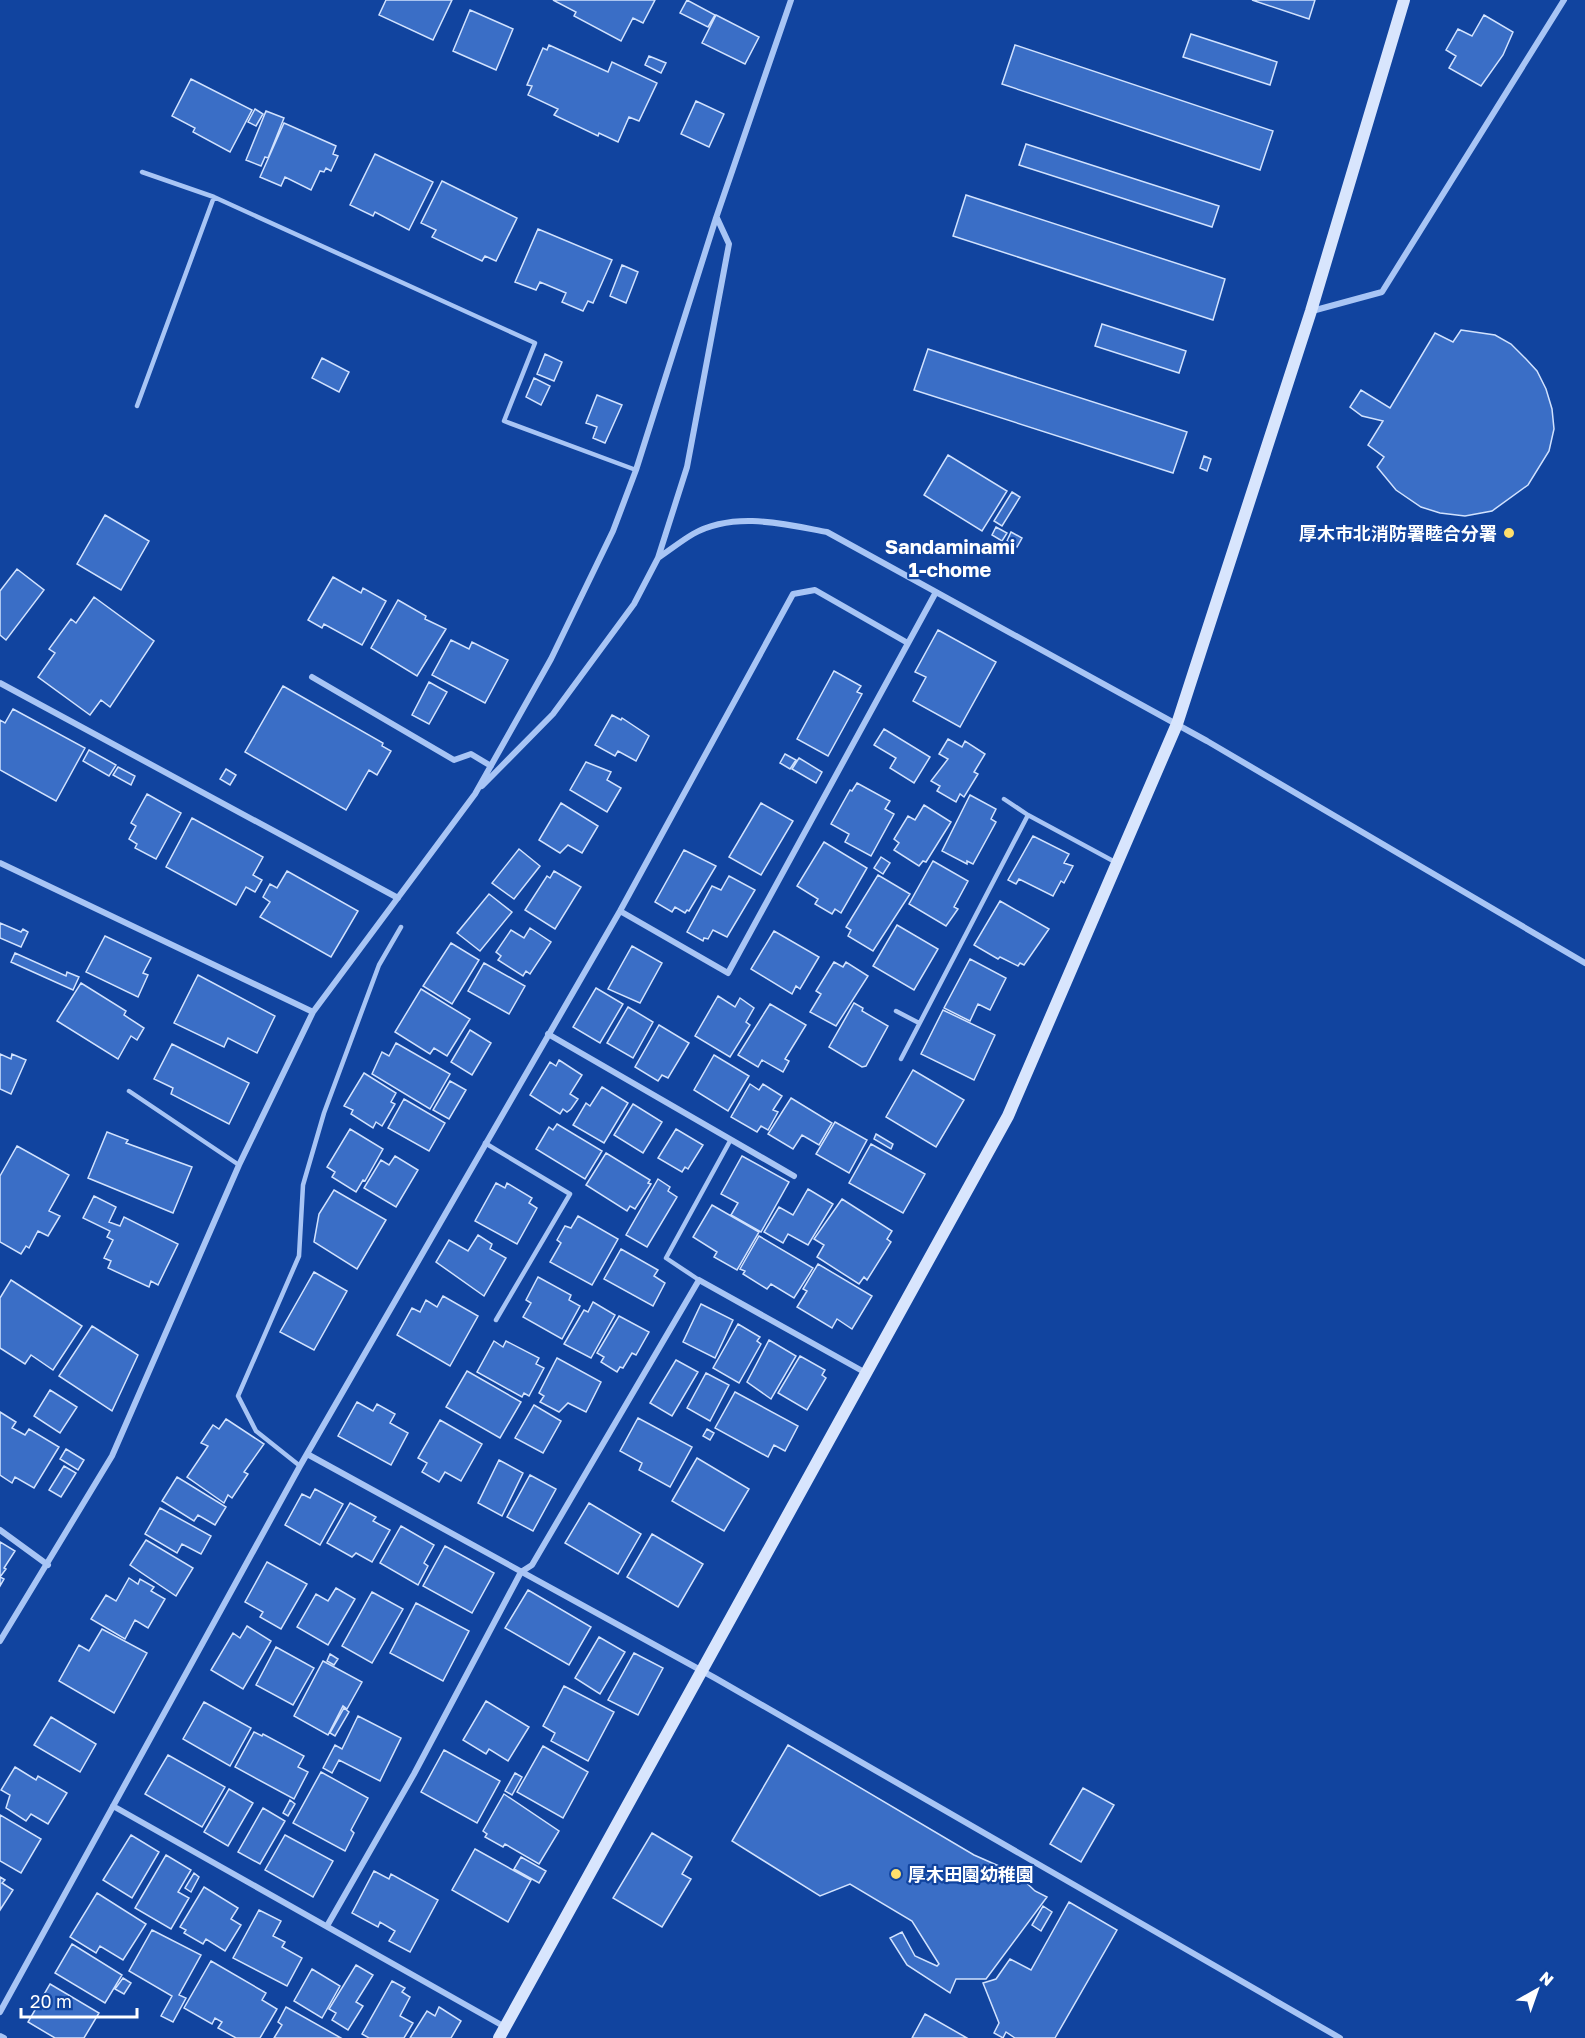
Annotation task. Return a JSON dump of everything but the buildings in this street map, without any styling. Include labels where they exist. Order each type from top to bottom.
[{"type":"street","points":[[475,794],[550,659],[613,531],[636,470],[716,218],[791,0]]},
{"type":"street","points":[[113,1806],[327,1926],[502,2033],[1008,1116],[1115,862],[1177,724],[1311,311],[1404,0]]},
{"type":"street","points":[[1311,311],[1382,292],[1564,0]]},
{"type":"street","points":[[0,1641],[112,1456],[239,1165],[313,1012],[475,794],[553,714],[634,604],[658,558],[687,467],[729,244],[716,218]]},
{"type":"street","points":[[658,558],[695,533],[723,523],[768,521],[827,532],[1177,724],[1585,963]]},
{"type":"street","points":[[0,2012],[300,1466],[309,1455],[485,1143],[620,911],[794,594],[815,590],[906,642]]},
{"type":"street","points":[[620,911],[728,973],[906,642],[936,592]]},
{"type":"street","points":[[312,676],[454,760],[471,754],[490,766]]},
{"type":"street","points":[[0,683],[398,898]]},
{"type":"street","points":[[0,863],[313,1012]]},
{"type":"street","points":[[548,1034],[794,1176]]},
{"type":"street","points":[[327,1926],[414,1774],[521,1572],[532,1565],[699,1280],[867,1374]]},
{"type":"street","points":[[309,1455],[702,1674],[715,1678],[1340,2038]]},
{"type":"street","points":[[0,1530],[48,1565]]},
{"type":"street","points":[[0,2036],[4,2038]]},
{"type":"lane","points":[[142,172],[214,197],[535,343],[504,421],[636,470]]},
{"type":"lane","points":[[137,406],[214,197]]},
{"type":"lane","points":[[1004,799],[1028,815],[1115,862]]},
{"type":"lane","points":[[901,1059],[1028,815]]},
{"type":"lane","points":[[300,1466],[256,1431],[238,1396],[299,1256],[303,1185],[324,1113],[379,966],[401,927]]},
{"type":"lane","points":[[896,1011],[919,1023]]},
{"type":"lane","points":[[129,1092],[239,1165]]},
{"type":"lane","points":[[699,1280],[666,1258],[730,1141]]},
{"type":"lane","points":[[485,1143],[570,1194],[496,1320]]},
{"type":"place","name":"厚木市北消防署睦合分署","points":[[1509,533]]},
{"type":"place","name":"厚木田園幼稚園","points":[[896,1874]]},
{"type":"district","name":"Sandaminami 1-chome","points":[[950,558]]}]
